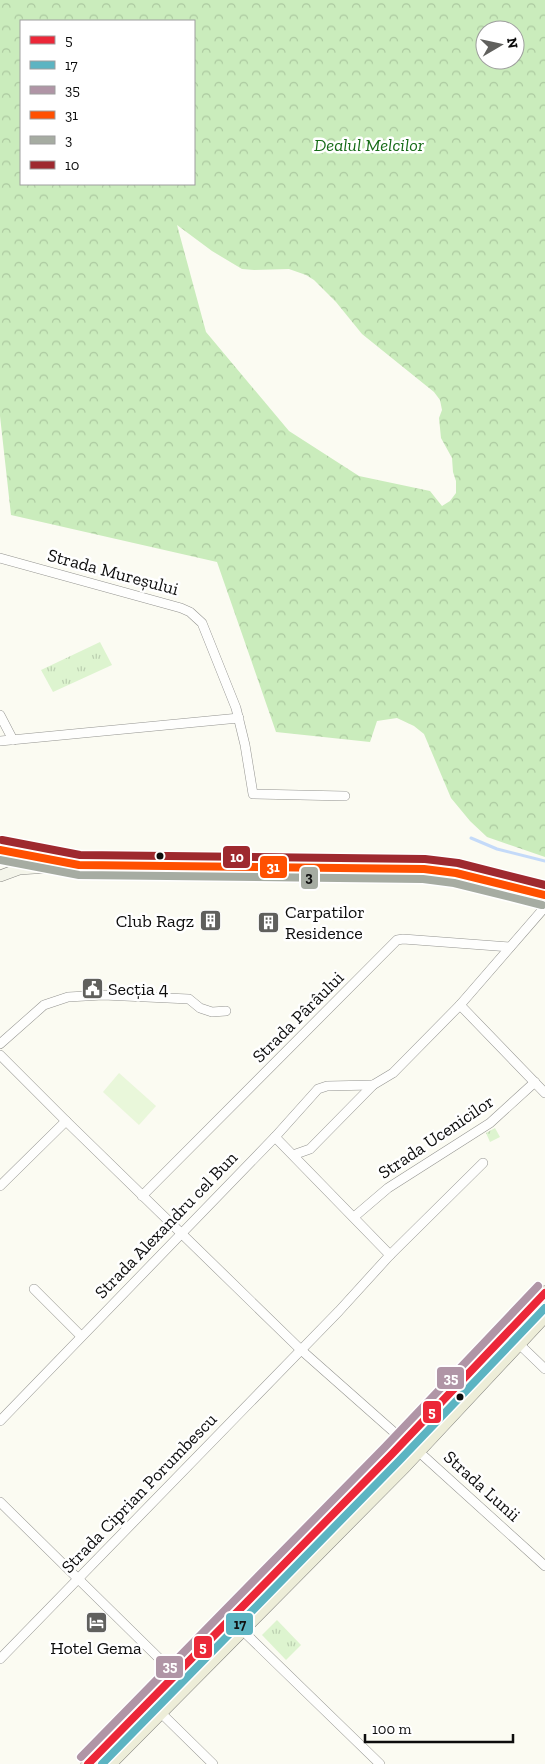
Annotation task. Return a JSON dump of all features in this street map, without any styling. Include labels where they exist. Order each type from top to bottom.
[{"type":"main road","points":[[0,850],[80,865]]},
{"type":"main road","points":[[0,876],[19,869],[80,865],[233,868],[424,868],[493,881],[545,895]]},
{"type":"main road","points":[[88,1764],[545,1294]]},
{"type":"main road","points":[[109,1764],[418,1451],[545,1315]]},
{"type":"street","name":"Strada Mureșului","points":[[0,558],[190,612],[198,618],[207,632],[240,718],[253,794],[345,796]]},
{"type":"street","points":[[0,715],[13,740]]},
{"type":"street","points":[[0,741],[240,718]]},
{"type":"street","points":[[293,1155],[310,1149],[373,1086],[394,1073],[460,1005],[545,907]]},
{"type":"street","name":"Strada Pârâului","points":[[142,1196],[397,940],[510,947]]},
{"type":"street","points":[[0,1044],[44,1005],[68,997],[104,995],[189,999],[200,1008],[212,1012],[226,1011]]},
{"type":"street","points":[[460,1005],[545,1093]]},
{"type":"street","points":[[0,1054],[142,1196],[300,1349],[404,1441]]},
{"type":"street","name":"Strada Ucenicilor","points":[[354,1217],[388,1188],[490,1123],[535,1082]]},
{"type":"street","name":"Strada Alexandru cel Bun","points":[[0,1421],[322,1087],[373,1086]]},
{"type":"street","points":[[0,1186],[66,1121]]},
{"type":"street","points":[[274,1137],[390,1255]]},
{"type":"street","points":[[300,1349],[339,1311],[390,1255],[483,1163]]},
{"type":"street","points":[[34,1289],[81,1336]]},
{"type":"street","points":[[518,1343],[545,1369]]},
{"type":"street","name":"Strada Ciprian Porumbescu","points":[[0,1659],[300,1349]]},
{"type":"street","name":"Strada Lunii","points":[[418,1451],[545,1566]]},
{"type":"street","points":[[0,1502],[175,1674]]},
{"type":"street","points":[[242,1630],[380,1764]]},
{"type":"street","points":[[160,1712],[213,1764]]},
{"type":"green space","name":"Dealul Melcilor","points":[[0,0],[545,0],[545,857],[487,837],[470,821],[451,798],[424,734],[414,726],[397,718],[377,721],[370,742],[276,732],[217,562],[11,515],[0,416]],"holes":[[[177,225],[212,251],[242,269],[289,269],[314,280],[336,302],[362,334],[434,392],[440,400],[442,410],[439,418],[441,438],[452,458],[456,481],[456,493],[450,501],[442,506],[430,491],[359,476],[289,431],[206,332]]]},
{"type":"green space","points":[[100,642],[112,665],[53,692],[41,670]]},
{"type":"green space","points":[[119,1073],[156,1106],[139,1125],[103,1092]]},
{"type":"green space","points":[[495,1128],[500,1137],[490,1142],[486,1133]]},
{"type":"green space","points":[[277,1620],[301,1645],[286,1660],[262,1635]]},
{"type":"waterway","points":[[471,838],[497,849],[545,861]]},
{"type":"transit line","name":"10","points":[[2,840],[80,855],[425,859],[458,863],[545,885]]},
{"type":"transit line","name":"31","points":[[0,850],[79,865],[424,869],[456,873],[545,895]]},
{"type":"transit line","name":"3","points":[[0,860],[79,875],[423,879],[454,883],[542,905]]},
{"type":"transit line","name":"35","points":[[81,1757],[385,1447],[538,1286]]},
{"type":"transit line","name":"5","points":[[88,1764],[392,1454],[545,1293]]},
{"type":"transit line","name":"17","points":[[102,1764],[399,1461],[545,1308]]},
{"type":"place","name":"Club Ragz","points":[[210,921]]},
{"type":"place","name":"Carpatilor Residence","points":[[269,922]]},
{"type":"place","name":"Secția 4","points":[[92,989]]},
{"type":"place","name":"Hotel Gema","points":[[96,1623]]}]
